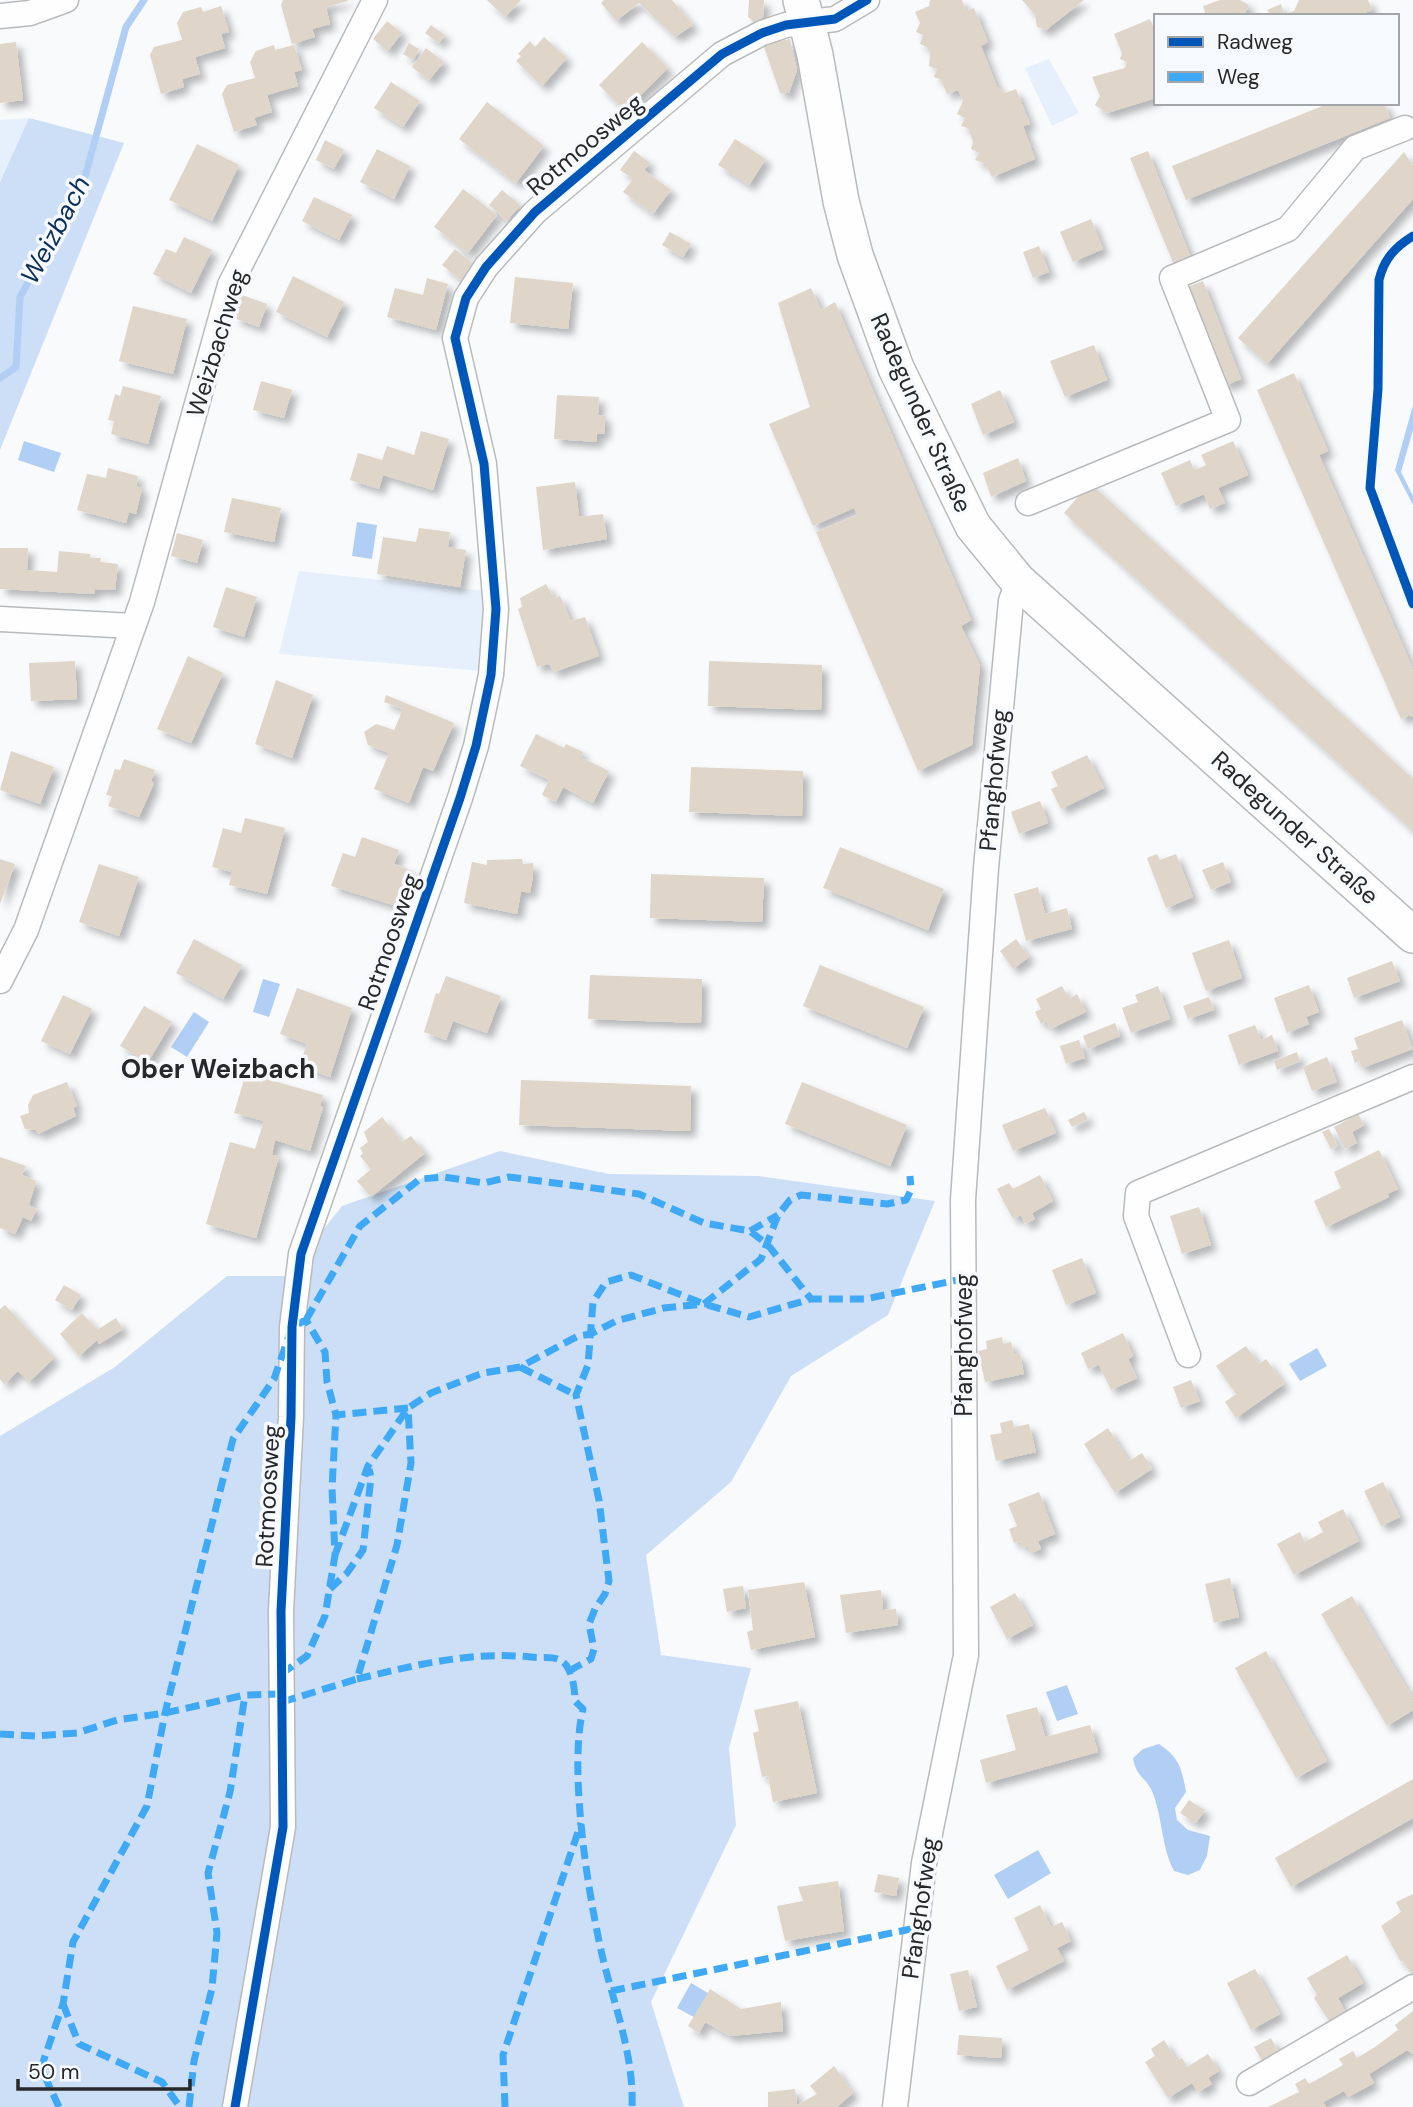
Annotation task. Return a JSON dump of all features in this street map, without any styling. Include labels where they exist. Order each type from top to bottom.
[{"type":"main road","name":"Radegunder Straße","points":[[803,10],[846,221],[896,368],[973,526],[1018,581],[1413,935]]},
{"type":"street","points":[[0,16],[30,13],[66,0]]},
{"type":"street","name":"Weizbachweg","points":[[0,981],[26,930],[133,626],[230,285],[375,0]]},
{"type":"street","name":"Rotmoosweg","points":[[235,2107],[283,1827],[281,1611],[292,1417],[292,1327],[297,1275],[305,1241],[460,797],[476,746],[491,675],[496,609],[484,464],[455,338],[466,298],[486,267],[535,212],[722,54],[803,10],[835,19],[867,0]]},
{"type":"street","points":[[1028,503],[1228,420],[1172,278],[1288,229],[1355,148],[1405,128]]},
{"type":"street","name":"Pfanghofweg","points":[[895,2107],[924,1863],[966,1656],[962,1200],[986,869],[1011,601],[1018,581]]},
{"type":"street","points":[[0,619],[133,626]]},
{"type":"street","points":[[1188,1355],[1136,1216],[1138,1193],[1413,1077]]},
{"type":"street","points":[[1250,2083],[1413,1987]]},
{"type":"shaded area","points":[[1049,59],[1079,113],[1052,126],[1025,68]]},
{"type":"shaded area","points":[[29,118],[0,182],[0,120]]},
{"type":"shaded area","points":[[29,118],[124,143],[0,450],[0,182]]},
{"type":"shaded area","points":[[1413,405],[1413,430],[1401,472],[1413,496],[1413,505],[1395,470]]},
{"type":"shaded area","points":[[24,441],[61,453],[54,472],[18,460]]},
{"type":"shaded area","points":[[357,522],[377,525],[372,559],[352,556]]},
{"type":"shaded area","points":[[299,571],[484,591],[482,671],[279,654]]},
{"type":"shaded area","points":[[263,979],[280,984],[269,1017],[253,1012]]},
{"type":"shaded area","points":[[194,1012],[209,1022],[187,1057],[171,1047]]},
{"type":"shaded area","points":[[500,1151],[609,1174],[759,1176],[935,1201],[888,1315],[791,1376],[731,1482],[646,1555],[661,1655],[751,1668],[729,1748],[736,1825],[651,2002],[684,2107],[0,2107],[0,1436],[115,1367],[227,1276],[287,1276],[342,1206]]},
{"type":"shaded area","points":[[1317,1348],[1327,1366],[1300,1381],[1289,1364]]},
{"type":"shaded area","points":[[1067,1685],[1078,1714],[1057,1721],[1046,1692]]},
{"type":"shaded area","points":[[1159,1744],[1175,1759],[1183,1777],[1186,1792],[1175,1808],[1177,1820],[1188,1830],[1210,1836],[1207,1856],[1200,1870],[1188,1875],[1174,1871],[1152,1791],[1134,1764],[1133,1758],[1143,1749]]},
{"type":"shaded area","points":[[1038,1850],[1051,1873],[1008,1899],[994,1875]]},
{"type":"shaded area","points":[[691,1983],[708,1993],[694,2017],[677,2008]]},
{"type":"building","points":[[283,0],[348,1],[326,7],[330,24],[312,29],[315,37],[292,44],[281,5]]},
{"type":"building","points":[[487,0],[521,0],[505,17]]},
{"type":"building","points":[[604,0],[672,0],[693,25],[675,37],[639,3],[616,21],[601,3]]},
{"type":"building","points":[[749,0],[764,0],[763,17],[754,22],[748,17]]},
{"type":"building","points":[[930,0],[962,0],[966,11],[974,8],[988,42],[981,46],[997,87],[1005,93],[1016,89],[1030,124],[1023,126],[1035,159],[992,177],[986,164],[975,160],[979,153],[971,149],[973,142],[968,128],[961,126],[965,118],[957,114],[963,101],[958,90],[947,94],[941,80],[934,77],[937,69],[929,66],[930,53],[927,47],[920,44],[923,35],[916,32],[920,23],[915,12],[929,6]]},
{"type":"building","points":[[1022,0],[1084,0],[1046,30],[1037,27],[1035,15]]},
{"type":"building","points":[[1220,0],[1240,0],[1249,5],[1245,13],[1247,14],[1205,14],[1203,6]]},
{"type":"building","points":[[1299,0],[1368,0],[1372,10],[1362,14],[1284,14],[1294,11]]},
{"type":"building","points":[[1281,4],[1284,14],[1267,14],[1267,10]]},
{"type":"building","points":[[221,6],[229,32],[221,34],[225,48],[195,57],[200,74],[182,79],[184,87],[161,94],[150,55],[154,47],[182,40],[177,23],[183,12],[201,7],[203,12]]},
{"type":"building","points":[[1150,19],[1154,28],[1154,99],[1107,113],[1095,105],[1100,96],[1092,77],[1125,68],[1127,62],[1120,59],[1122,53],[1114,34]]},
{"type":"building","points":[[387,21],[402,33],[388,51],[373,39]]},
{"type":"building","points":[[431,25],[445,35],[439,43],[425,33]]},
{"type":"building","points":[[544,37],[567,58],[542,86],[516,61],[521,56],[518,54],[530,41],[535,47]]},
{"type":"building","points":[[790,39],[797,70],[789,93],[780,93],[763,44]]},
{"type":"building","points":[[16,42],[23,100],[0,103],[0,44]]},
{"type":"building","points":[[642,42],[668,68],[625,111],[599,85]]},
{"type":"building","points":[[409,43],[419,49],[413,60],[403,54]]},
{"type":"building","points":[[274,45],[275,50],[294,45],[302,70],[294,72],[298,86],[267,95],[272,112],[254,118],[257,125],[234,132],[222,94],[227,85],[255,78],[250,62],[256,51]]},
{"type":"building","points":[[426,48],[444,62],[429,80],[412,67]]},
{"type":"building","points":[[391,82],[420,101],[403,127],[374,108]]},
{"type":"building","points":[[487,102],[544,146],[516,183],[459,139]]},
{"type":"building","points":[[1325,105],[1385,105],[1390,118],[1186,200],[1172,166]]},
{"type":"building","points":[[735,139],[766,159],[749,185],[718,165]]},
{"type":"building","points":[[325,140],[344,150],[334,169],[316,160]]},
{"type":"building","points":[[197,144],[239,165],[212,221],[169,200]]},
{"type":"building","points":[[377,149],[410,166],[394,199],[360,182]]},
{"type":"building","points":[[634,151],[650,163],[644,170],[671,190],[653,214],[623,192],[633,179],[620,170]]},
{"type":"building","points":[[1148,151],[1191,258],[1174,265],[1130,158]]},
{"type":"building","points":[[1404,152],[1413,166],[1413,199],[1267,364],[1238,338]]},
{"type":"building","points":[[463,189],[497,215],[468,253],[434,227]]},
{"type":"building","points":[[502,190],[520,205],[507,221],[489,205]]},
{"type":"building","points":[[314,197],[352,215],[339,240],[302,221]]},
{"type":"building","points":[[1091,219],[1103,249],[1073,262],[1060,232]]},
{"type":"building","points":[[670,232],[691,244],[683,257],[662,245]]},
{"type":"building","points":[[184,237],[212,250],[191,293],[153,274],[166,249],[176,253]]},
{"type":"building","points":[[1039,246],[1049,272],[1033,278],[1023,252]]},
{"type":"building","points":[[455,249],[473,264],[461,280],[442,265]]},
{"type":"building","points":[[293,276],[344,302],[327,337],[276,312]]},
{"type":"building","points":[[515,277],[573,283],[568,329],[510,323]]},
{"type":"building","points":[[427,278],[448,284],[436,330],[387,317],[395,288],[423,295]]},
{"type":"building","points":[[1203,281],[1241,379],[1224,386],[1187,287]]},
{"type":"building","points":[[811,288],[821,310],[835,302],[971,620],[961,626],[980,666],[972,745],[918,771],[816,532],[857,515],[854,508],[813,526],[769,424],[810,407],[778,303]]},
{"type":"building","points":[[242,295],[267,304],[259,327],[234,318]]},
{"type":"building","points":[[133,306],[187,319],[173,374],[119,361]]},
{"type":"building","points":[[1094,345],[1107,380],[1065,397],[1050,361]]},
{"type":"building","points":[[1294,373],[1328,451],[1319,455],[1413,669],[1413,717],[1410,715],[1401,719],[1257,390]]},
{"type":"building","points":[[261,381],[292,390],[284,418],[253,410]]},
{"type":"building","points":[[123,386],[161,396],[148,444],[111,434],[114,421],[108,420],[115,394],[120,396]]},
{"type":"building","points":[[1000,390],[1014,422],[983,435],[971,404]]},
{"type":"building","points":[[557,395],[599,397],[598,415],[605,416],[604,434],[597,434],[597,442],[554,439]]},
{"type":"building","points":[[421,431],[449,439],[433,490],[383,475],[379,489],[350,480],[358,453],[382,460],[387,446],[414,455]]},
{"type":"building","points":[[1233,441],[1248,475],[1218,488],[1225,503],[1210,509],[1204,494],[1176,506],[1161,473],[1190,460],[1194,470],[1202,467],[1206,465],[1201,455]]},
{"type":"building","points":[[1018,458],[1026,481],[991,497],[983,473]]},
{"type":"building","points":[[108,468],[138,476],[136,486],[142,488],[136,514],[129,512],[126,523],[77,510],[87,474],[106,478]]},
{"type":"building","points":[[575,482],[579,517],[603,514],[607,539],[543,550],[536,487]]},
{"type":"building","points":[[1090,483],[1413,779],[1413,831],[1064,513]]},
{"type":"building","points":[[232,498],[281,508],[274,542],[224,532]]},
{"type":"building","points":[[419,528],[450,532],[448,547],[466,550],[460,587],[377,574],[383,537],[416,542]]},
{"type":"building","points":[[177,533],[203,540],[197,563],[171,556]]},
{"type":"building","points":[[0,548],[28,548],[27,570],[57,572],[59,551],[90,554],[90,558],[101,558],[100,562],[118,564],[115,590],[95,589],[94,594],[0,589]]},
{"type":"building","points":[[546,584],[554,598],[560,596],[571,621],[585,617],[599,656],[554,672],[549,664],[537,667],[518,609],[522,607],[520,598]]},
{"type":"building","points":[[226,587],[257,597],[244,637],[213,627]]},
{"type":"building","points":[[188,656],[223,673],[191,743],[157,729]]},
{"type":"building","points":[[75,661],[77,699],[31,701],[29,663]]},
{"type":"building","points":[[709,661],[822,665],[821,710],[708,706]]},
{"type":"building","points":[[276,680],[313,695],[292,758],[255,744]]},
{"type":"building","points":[[386,695],[454,723],[433,771],[423,767],[409,803],[374,789],[389,753],[368,745],[364,732],[376,724],[394,730],[403,709],[384,702]]},
{"type":"building","points":[[536,734],[564,748],[566,744],[583,752],[580,757],[609,771],[593,803],[563,787],[556,802],[542,795],[549,780],[520,766]]},
{"type":"building","points":[[11,751],[54,767],[40,804],[0,790]]},
{"type":"building","points":[[1087,755],[1104,788],[1061,809],[1051,789],[1058,786],[1051,772]]},
{"type":"building","points":[[124,759],[155,770],[151,781],[154,783],[139,817],[108,806],[112,796],[106,795],[115,769],[120,770]]},
{"type":"building","points":[[691,767],[803,771],[802,816],[689,812]]},
{"type":"building","points":[[1040,801],[1048,823],[1019,834],[1011,812]]},
{"type":"building","points":[[245,818],[285,828],[267,894],[229,885],[232,872],[212,867],[223,828],[241,833]]},
{"type":"building","points":[[362,837],[399,850],[394,864],[413,871],[400,907],[331,886],[343,853],[355,857]]},
{"type":"building","points":[[840,847],[944,889],[928,930],[823,888]]},
{"type":"building","points":[[1157,854],[1160,860],[1176,854],[1193,897],[1166,908],[1147,858]]},
{"type":"building","points":[[0,859],[15,864],[0,904]]},
{"type":"building","points":[[522,859],[523,864],[533,863],[533,876],[530,893],[521,891],[517,914],[464,903],[472,862],[487,865],[487,860]]},
{"type":"building","points":[[1223,862],[1231,882],[1211,890],[1202,870]]},
{"type":"building","points":[[99,864],[139,877],[119,936],[79,922]]},
{"type":"building","points":[[651,874],[764,878],[762,922],[650,918]]},
{"type":"building","points":[[1038,887],[1045,914],[1067,908],[1072,929],[1026,941],[1014,894]]},
{"type":"building","points":[[194,939],[242,965],[223,999],[176,973]]},
{"type":"building","points":[[1016,939],[1029,957],[1013,969],[1000,951]]},
{"type":"building","points":[[1229,940],[1242,978],[1206,991],[1192,953]]},
{"type":"building","points":[[1392,961],[1400,981],[1354,998],[1347,978]]},
{"type":"building","points":[[820,965],[924,1007],[907,1048],[803,1006]]},
{"type":"building","points":[[590,975],[702,979],[701,1023],[588,1019]]},
{"type":"building","points":[[446,976],[501,996],[487,1033],[453,1021],[446,1040],[424,1032],[436,993],[439,994]]},
{"type":"building","points":[[1309,985],[1319,1012],[1306,1017],[1309,1024],[1287,1033],[1274,998]]},
{"type":"building","points":[[1062,986],[1069,999],[1077,994],[1086,1012],[1050,1029],[1046,1021],[1041,1024],[1035,1012],[1041,1009],[1036,999]]},
{"type":"building","points":[[1158,986],[1170,1019],[1131,1033],[1122,1008],[1138,1002],[1135,995]]},
{"type":"building","points":[[297,988],[352,1008],[330,1077],[299,1066],[307,1044],[280,1034]]},
{"type":"building","points":[[63,995],[92,1009],[70,1054],[41,1041]]},
{"type":"building","points":[[1209,997],[1214,1010],[1188,1019],[1183,1006]]},
{"type":"building","points":[[144,1006],[172,1022],[148,1062],[120,1046]]},
{"type":"building","points":[[1402,1020],[1413,1049],[1362,1068],[1359,1061],[1355,1063],[1351,1051],[1358,1049],[1354,1038]]},
{"type":"building","points":[[1115,1023],[1120,1036],[1088,1049],[1083,1036]]},
{"type":"building","points":[[1255,1025],[1261,1040],[1272,1035],[1278,1051],[1239,1065],[1228,1035]]},
{"type":"building","points":[[1079,1040],[1085,1058],[1066,1064],[1060,1046]]},
{"type":"building","points":[[1297,1052],[1300,1061],[1277,1070],[1274,1061]]},
{"type":"building","points":[[1327,1057],[1337,1082],[1312,1091],[1303,1067]]},
{"type":"building","points":[[246,1073],[323,1095],[320,1106],[323,1107],[310,1151],[275,1140],[272,1155],[279,1156],[256,1238],[206,1224],[230,1142],[255,1149],[264,1121],[234,1113]]},
{"type":"building","points":[[521,1080],[691,1086],[690,1131],[519,1125]]},
{"type":"building","points":[[67,1082],[77,1106],[73,1108],[76,1116],[38,1134],[36,1130],[25,1129],[20,1116],[29,1113],[28,1105],[33,1095]]},
{"type":"building","points":[[802,1082],[907,1125],[890,1166],[785,1124]]},
{"type":"building","points":[[1045,1108],[1056,1133],[1013,1151],[1002,1125]]},
{"type":"building","points":[[1084,1112],[1088,1119],[1072,1127],[1068,1120]]},
{"type":"building","points":[[1358,1114],[1364,1125],[1352,1132],[1357,1143],[1345,1149],[1334,1127]]},
{"type":"building","points":[[382,1117],[402,1142],[411,1136],[425,1153],[371,1197],[357,1181],[371,1169],[360,1156],[363,1153],[360,1148],[368,1142],[364,1132]]},
{"type":"building","points":[[1329,1129],[1338,1146],[1331,1149],[1322,1132]]},
{"type":"building","points":[[1379,1150],[1398,1189],[1387,1194],[1389,1197],[1326,1227],[1314,1201],[1341,1188],[1334,1172]]},
{"type":"building","points":[[0,1157],[26,1166],[22,1175],[36,1181],[29,1205],[37,1209],[31,1221],[23,1217],[15,1234],[0,1228]]},
{"type":"building","points":[[1040,1175],[1053,1201],[1032,1213],[1035,1219],[1025,1224],[1021,1215],[1013,1219],[997,1189],[1009,1183],[1013,1189]]},
{"type":"building","points":[[1199,1207],[1211,1245],[1182,1254],[1170,1216]]},
{"type":"building","points":[[1082,1258],[1096,1293],[1066,1305],[1052,1270]]},
{"type":"building","points":[[64,1285],[81,1295],[72,1310],[55,1300]]},
{"type":"building","points":[[5,1305],[54,1358],[29,1382],[18,1371],[4,1384],[0,1379],[0,1309]]},
{"type":"building","points":[[82,1313],[97,1330],[116,1318],[123,1329],[99,1344],[97,1340],[79,1356],[60,1334]]},
{"type":"building","points":[[1123,1333],[1133,1356],[1128,1359],[1137,1378],[1111,1390],[1099,1365],[1088,1369],[1081,1353]]},
{"type":"building","points":[[1002,1337],[1003,1344],[1011,1342],[1014,1355],[1020,1354],[1024,1374],[985,1382],[978,1351],[987,1349],[986,1341]]},
{"type":"building","points":[[1246,1346],[1259,1364],[1266,1359],[1284,1384],[1236,1418],[1225,1402],[1236,1394],[1216,1366]]},
{"type":"building","points":[[1191,1380],[1200,1401],[1181,1408],[1173,1387]]},
{"type":"building","points":[[1012,1420],[1014,1427],[1029,1424],[1036,1452],[996,1461],[990,1435],[1002,1433],[1000,1423]]},
{"type":"building","points":[[1108,1428],[1129,1461],[1142,1453],[1152,1469],[1115,1493],[1084,1444]]},
{"type":"building","points":[[1383,1482],[1400,1517],[1381,1526],[1364,1491]]},
{"type":"building","points":[[1039,1492],[1055,1534],[1038,1541],[1041,1549],[1031,1553],[1028,1546],[1023,1548],[1020,1541],[1014,1543],[1009,1529],[1017,1526],[1008,1504]]},
{"type":"building","points":[[1343,1509],[1359,1541],[1294,1575],[1277,1544],[1300,1532],[1305,1542],[1323,1532],[1318,1522]]},
{"type":"building","points":[[1230,1578],[1239,1617],[1214,1623],[1205,1584]]},
{"type":"building","points":[[804,1582],[815,1637],[751,1650],[747,1632],[753,1630],[748,1590]]},
{"type":"building","points":[[743,1586],[746,1608],[727,1612],[723,1589]]},
{"type":"building","points":[[881,1590],[883,1610],[896,1609],[898,1625],[846,1633],[840,1595]]},
{"type":"building","points":[[1015,1593],[1033,1625],[1007,1639],[990,1607]]},
{"type":"building","points":[[1352,1596],[1413,1699],[1413,1710],[1387,1726],[1321,1614]]},
{"type":"building","points":[[1266,1651],[1327,1761],[1296,1778],[1235,1668]]},
{"type":"building","points":[[798,1701],[817,1793],[773,1802],[768,1776],[762,1777],[753,1733],[759,1731],[754,1710]]},
{"type":"building","points":[[1037,1707],[1045,1737],[1090,1725],[1098,1752],[986,1783],[980,1760],[1016,1750],[1006,1715]]},
{"type":"building","points":[[1413,1779],[1413,1818],[1291,1887],[1275,1858]]},
{"type":"building","points":[[1189,1800],[1205,1810],[1196,1823],[1180,1813]]},
{"type":"building","points":[[878,1874],[899,1878],[896,1896],[874,1892]]},
{"type":"building","points":[[838,1881],[844,1931],[785,1941],[777,1906],[803,1901],[798,1887]]},
{"type":"building","points":[[1413,1894],[1413,1976],[1403,1961],[1401,1962],[1381,1926],[1401,1912],[1396,1902]]},
{"type":"building","points":[[1040,1905],[1051,1927],[1062,1922],[1071,1941],[1057,1948],[1064,1961],[1007,1990],[996,1966],[1029,1950],[1014,1918]]},
{"type":"building","points":[[1347,1955],[1363,1983],[1338,1998],[1347,2015],[1331,2024],[1314,1998],[1317,1995],[1307,1978]]},
{"type":"building","points":[[1255,1969],[1280,2014],[1251,2030],[1227,1983]]},
{"type":"building","points":[[968,1970],[977,2007],[959,2011],[950,1974]]},
{"type":"building","points":[[710,1989],[741,2009],[781,2002],[783,2031],[730,2036],[705,2022],[699,2033],[688,2026]]},
{"type":"building","points":[[1413,2011],[1413,2054],[1407,2050],[1369,2074],[1374,2083],[1348,2097],[1344,2091],[1323,2102],[1326,2107],[1268,2107],[1299,2092],[1295,2084],[1305,2078],[1309,2084],[1343,2065],[1339,2059],[1353,2051],[1357,2058],[1375,2047],[1398,2030],[1395,2025]]},
{"type":"building","points":[[959,2035],[1002,2038],[1001,2058],[957,2055]]},
{"type":"building","points":[[1271,2038],[1279,2053],[1263,2062],[1254,2047]]},
{"type":"building","points":[[1164,2040],[1177,2061],[1182,2058],[1187,2067],[1208,2054],[1219,2071],[1208,2078],[1212,2084],[1198,2092],[1192,2083],[1168,2098],[1145,2062],[1155,2056],[1151,2049]]},
{"type":"building","points":[[834,2066],[853,2093],[837,2107],[768,2107],[768,2092],[795,2089],[797,2105],[817,2094],[810,2086]]},
{"type":"waterway","name":"Weizbach","points":[[0,378],[16,367],[20,297],[83,184],[126,27],[144,0]]},
{"type":"marked path","points":[[335,1555],[368,1466],[408,1408],[431,1393],[483,1373],[520,1367],[578,1336],[591,1334],[616,1321],[664,1308],[704,1304],[761,1259],[778,1215],[790,1200],[801,1195],[887,1204],[906,1200],[911,1190],[910,1176]]},
{"type":"marked path","points":[[306,1320],[360,1226],[420,1179],[444,1177],[484,1183],[509,1177],[639,1194],[704,1223],[750,1231],[768,1245],[811,1299]]},
{"type":"marked path","points":[[750,1231],[778,1215]]},
{"type":"marked path","points":[[569,1671],[591,1659],[594,1649],[589,1624],[609,1581],[599,1500],[576,1395],[588,1365],[593,1302],[606,1282],[631,1275],[704,1304],[749,1317],[811,1299],[865,1299],[963,1279]]},
{"type":"marked path","points":[[59,2107],[41,2068],[63,2004],[73,1942],[147,1806],[165,1713],[233,1439],[274,1379],[292,1327],[306,1320],[325,1352],[327,1382],[336,1415]]},
{"type":"marked path","points":[[520,1367],[576,1395]]},
{"type":"marked path","points":[[281,1674],[307,1656],[325,1616],[335,1555],[332,1488],[336,1415],[408,1408]]},
{"type":"marked path","points":[[282,1702],[357,1679],[397,1545],[411,1463],[408,1408]]},
{"type":"marked path","points":[[330,1589],[347,1573],[363,1550],[371,1477],[369,1469]]},
{"type":"marked path","points":[[357,1679],[422,1664],[487,1656],[554,1658],[566,1665],[573,1683],[575,1701],[583,1709],[578,1766],[582,1837],[599,1940],[628,2054],[632,2107]]},
{"type":"marked path","points":[[0,1734],[36,1736],[77,1733],[117,1720],[165,1713],[245,1695],[281,1694]]},
{"type":"marked path","points":[[189,2107],[194,2061],[212,1988],[217,1933],[208,1873],[230,1792],[245,1695]]},
{"type":"marked path","points":[[505,2107],[503,2055],[581,1823]]},
{"type":"marked path","points":[[611,1991],[916,1928]]},
{"type":"marked path","points":[[63,2004],[79,2044],[162,2082],[180,2107]]},
{"type":"cycle path","points":[[235,2107],[283,1827],[281,1611],[291,1417],[292,1327],[301,1254],[460,798],[476,746],[491,675],[496,609],[484,464],[455,338],[466,298],[486,267],[535,212],[722,54],[762,33],[786,25],[835,19],[867,0]]},
{"type":"cycle path","points":[[1413,236],[1391,254],[1379,280],[1378,389],[1370,488],[1413,604]]},
{"type":"district","name":"Ober Weizbach","points":[[218,1069]]}]
